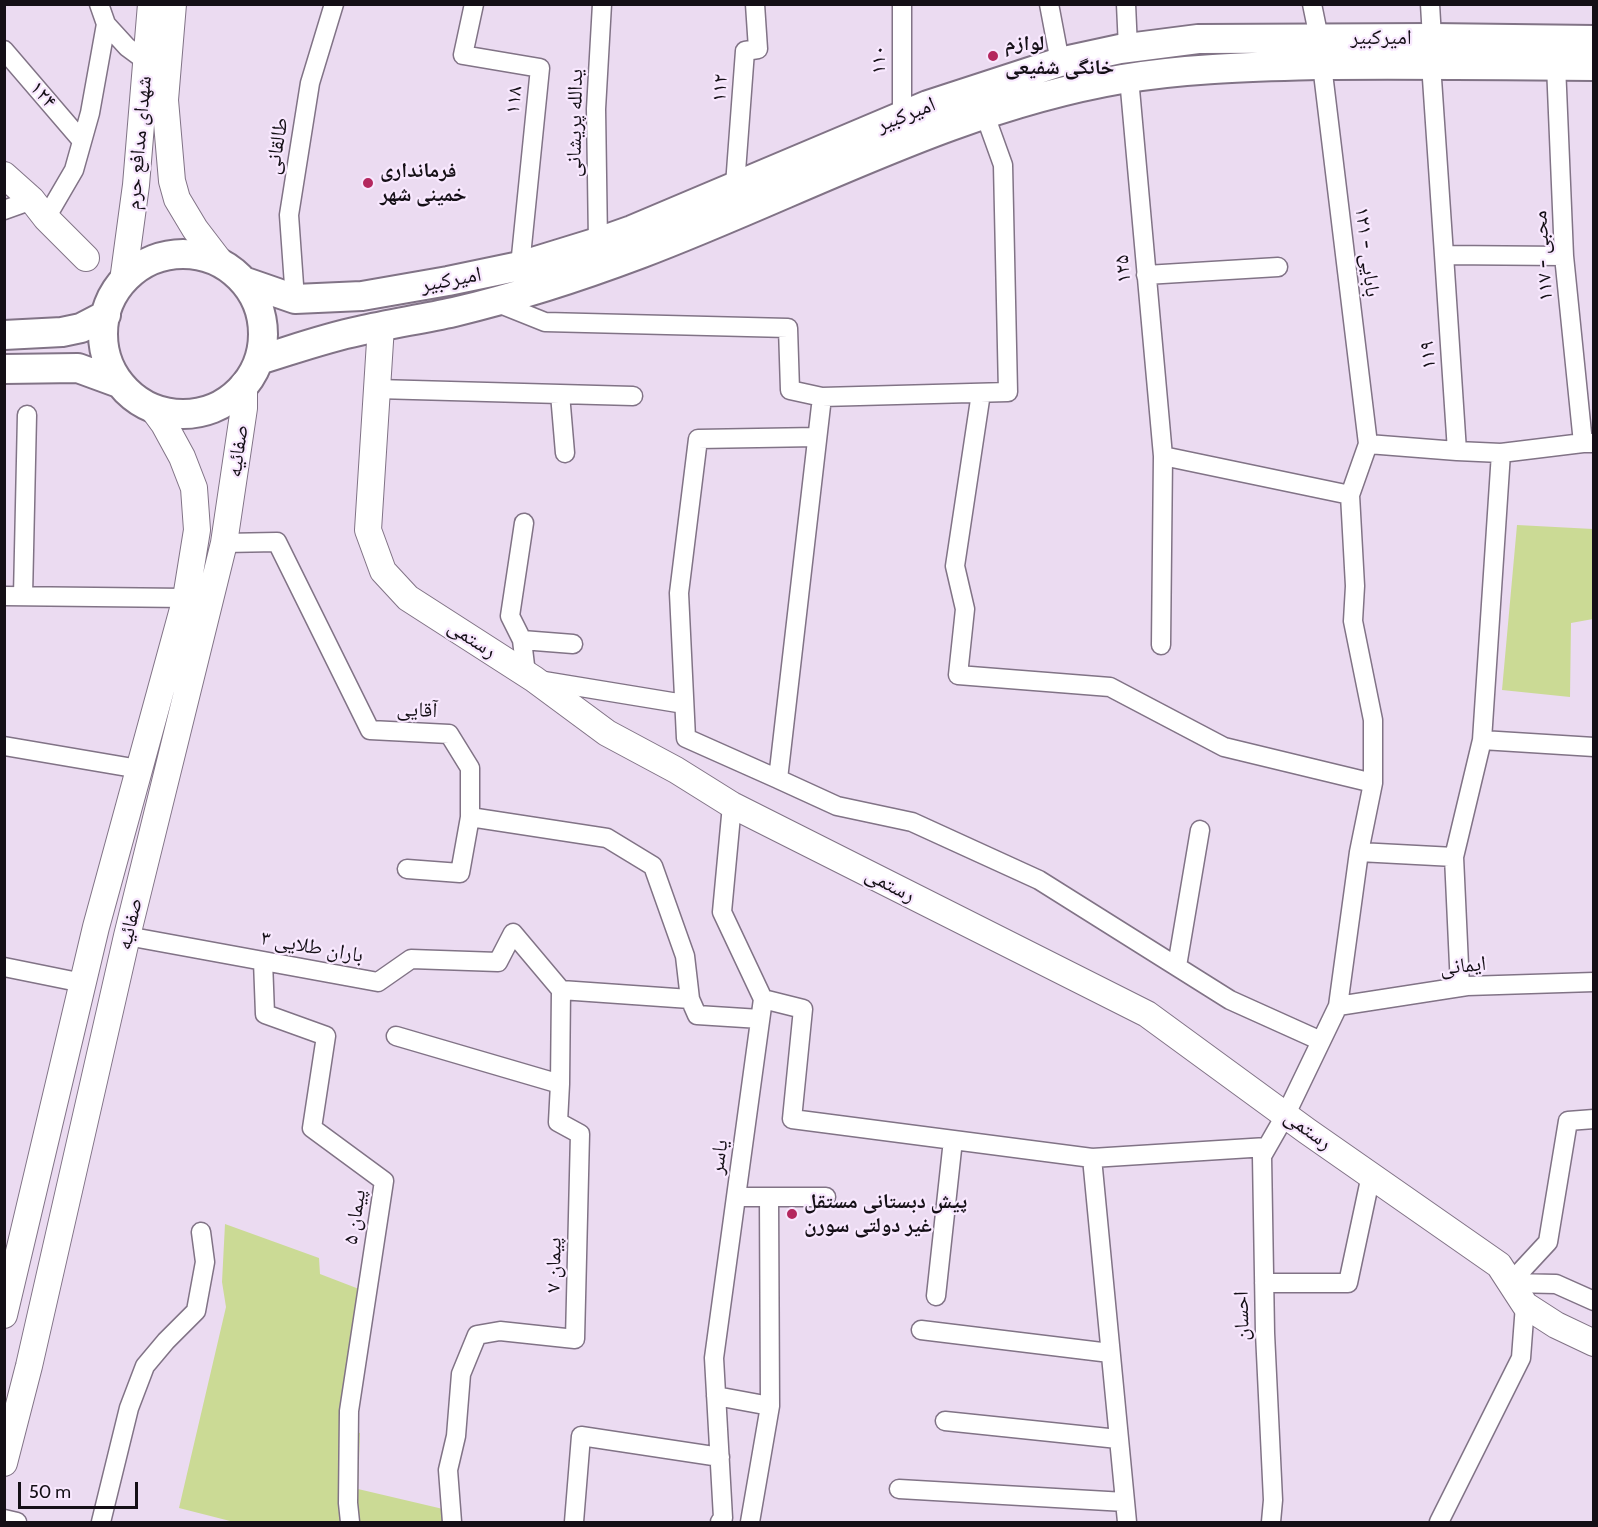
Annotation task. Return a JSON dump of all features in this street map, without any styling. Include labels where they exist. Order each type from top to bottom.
[{"type":"main road","name":"شهدای مدافع حرم","points":[[151,4],[146,61],[177,200],[195,229],[221,263]]},
{"type":"main road","name":"شهدای مدافع حرم","points":[[123,281],[136,185],[173,4]]},
{"type":"main road","name":"امیرکبیر","points":[[259,360],[356,331],[493,301],[549,285],[640,254],[755,187],[902,116],[928,105],[1060,62],[1128,48],[1198,39],[1320,52],[1432,51],[1593,40]]},
{"type":"main road","name":"امیرکبیر","points":[[1432,51],[1556,65],[1593,66]]},
{"type":"main road","name":"امیرکبیر","points":[[243,280],[295,298],[362,296],[520,266],[598,242],[755,187],[1059,93],[1129,78],[1320,52]]},
{"type":"main road","points":[[4,175],[86,258]]},
{"type":"main road","points":[[180,254],[208,258],[221,263],[243,280],[258,305],[263,333],[259,360],[253,373],[235,395],[210,410],[182,414],[153,409],[129,394],[112,371],[105,351],[103,329],[111,301],[123,281],[152,260],[180,254]]},
{"type":"main road","points":[[4,335],[62,332],[81,328],[106,315]]},
{"type":"main road","name":"رستمی","points":[[381,326],[368,530],[383,571],[408,598],[530,676],[607,733],[676,770],[732,806],[1147,1014],[1499,1265],[1525,1305],[1556,1325],[1593,1343]]},
{"type":"main road","points":[[4,369],[78,368],[120,383]]},
{"type":"main road","name":"صفائیه","points":[[4,1463],[29,1366],[128,936],[224,543],[244,408],[244,384]]},
{"type":"main road","name":"صفائیه","points":[[4,1315],[12,1249],[96,927],[186,598],[197,530],[194,488],[182,457],[165,424],[153,409]]},
{"type":"street","points":[[99,4],[106,24],[127,47],[146,61]]},
{"type":"street","name":"طالقانی","points":[[295,298],[289,215],[310,83],[334,4]]},
{"type":"street","name":"۱۱۸","points":[[474,4],[463,55],[540,68],[520,266]]},
{"type":"street","name":"یدالله پریشانی","points":[[598,242],[596,109],[602,4]]},
{"type":"street","name":"۱۱۲","points":[[755,4],[758,49],[745,51],[755,187]]},
{"type":"street","name":"۱۱۰","points":[[902,4],[902,116]]},
{"type":"street","points":[[1048,4],[1060,62]]},
{"type":"street","points":[[1126,4],[1128,48]]},
{"type":"street","name":"بابایی - ۱۲۱","points":[[1312,4],[1320,52],[1368,444]]},
{"type":"street","name":"۱۱۹","points":[[1430,4],[1457,451]]},
{"type":"street","points":[[4,210],[39,209],[74,170],[90,113],[106,24]]},
{"type":"street","name":"۱۲۴","points":[[4,50],[82,141]]},
{"type":"street","name":"محبی - ۱۱۷","points":[[1556,65],[1564,256],[1588,443]]},
{"type":"street","name":"۱۲۵","points":[[1129,78],[1162,456],[1161,645]]},
{"type":"street","points":[[493,301],[545,322],[788,328],[790,390],[822,397],[1008,392],[1004,165],[985,115]]},
{"type":"street","points":[[1444,255],[1564,256]]},
{"type":"street","points":[[1146,275],[1278,267]]},
{"type":"street","points":[[377,390],[633,396]]},
{"type":"street","points":[[981,393],[955,566],[965,609],[958,675],[1110,687],[1224,747],[1374,783]]},
{"type":"street","points":[[560,394],[565,453]]},
{"type":"street","points":[[778,780],[822,397]]},
{"type":"street","points":[[27,415],[14,596],[186,598]]},
{"type":"street","points":[[817,437],[698,439],[679,593],[686,738],[837,806],[912,822],[1039,880],[1230,1000],[1322,1041]]},
{"type":"street","points":[[1162,456],[1350,495],[1368,444],[1501,453],[1588,443]]},
{"type":"street","points":[[1460,987],[1454,857],[1482,740],[1501,453]]},
{"type":"street","name":"احسان","points":[[1272,1522],[1273,1500],[1264,1333],[1262,1156],[1286,1114],[1338,1006],[1359,852],[1374,783],[1373,720],[1353,621],[1355,586],[1350,495]]},
{"type":"street","points":[[524,523],[510,616],[522,640],[530,676],[684,704]]},
{"type":"street","name":"آقایی","points":[[224,543],[278,542],[370,730],[449,735],[471,768],[470,817]]},
{"type":"street","points":[[522,640],[573,644]]},
{"type":"street","points":[[1482,740],[1593,747]]},
{"type":"street","points":[[4,746],[139,769]]},
{"type":"street","points":[[732,806],[722,912],[763,999],[803,1009],[792,1119],[1092,1158],[1268,1147]]},
{"type":"street","points":[[407,870],[460,873],[470,817],[607,838],[653,866],[685,956],[690,999],[697,1015],[760,1019]]},
{"type":"street","points":[[1177,966],[1200,830]]},
{"type":"street","points":[[1359,852],[1454,857]]},
{"type":"street","name":"باران طلایی ۳","points":[[128,936],[378,982],[411,959],[498,962],[513,933],[561,990]]},
{"type":"street","name":"پیمان ۵","points":[[263,961],[265,1014],[326,1036],[312,1128],[384,1181],[349,1411],[348,1503],[350,1522]]},
{"type":"street","points":[[4,967],[83,983]]},
{"type":"street","name":"ایمانی","points":[[1338,1006],[1460,987],[1593,982]]},
{"type":"street","points":[[396,1036],[560,1084],[561,990],[690,999]]},
{"type":"street","name":"یاسر","points":[[720,1522],[723,1518],[714,1358],[763,999]]},
{"type":"street","name":"پیمان ۷","points":[[452,1522],[448,1470],[456,1436],[461,1374],[477,1335],[500,1330],[575,1339],[580,1134],[558,1122],[560,1084]]},
{"type":"street","points":[[1510,1284],[1548,1242],[1568,1121],[1593,1119]]},
{"type":"street","points":[[936,1296],[953,1140]]},
{"type":"street","points":[[1092,1158],[1127,1522]]},
{"type":"street","points":[[1264,1283],[1348,1283],[1371,1175]]},
{"type":"street","points":[[736,1197],[826,1197]]},
{"type":"street","points":[[750,1522],[770,1406],[770,1197]]},
{"type":"street","points":[[101,1522],[129,1408],[145,1366],[196,1311],[205,1262],[201,1232]]},
{"type":"street","points":[[1510,1284],[1556,1284],[1593,1301]]},
{"type":"street","points":[[1439,1522],[1521,1358],[1525,1305]]},
{"type":"street","points":[[921,1330],[1110,1353]]},
{"type":"street","points":[[716,1396],[770,1406]]},
{"type":"street","points":[[945,1421],[1118,1439]]},
{"type":"street","points":[[573,1522],[580,1436],[720,1457]]},
{"type":"street","points":[[899,1489],[1125,1502]]},
{"type":"street","points":[[4,1519],[17,1522]]},
{"type":"green space","points":[[1517,525],[1593,529],[1593,619],[1571,623],[1570,697],[1502,690]]},
{"type":"green space","points":[[225,1224],[319,1258],[320,1274],[359,1289],[344,1429],[360,1433],[358,1489],[460,1513],[462,1522],[234,1522],[179,1508],[226,1307],[222,1282]]},
{"type":"place","name":"لوازم خانگی شفیعی","points":[[993,56]]},
{"type":"place","name":"فرمانداری خمینی شهر","points":[[368,183]]},
{"type":"place","name":"پیش دبستانی مستقل غیر دولتی سورن","points":[[792,1214]]}]
